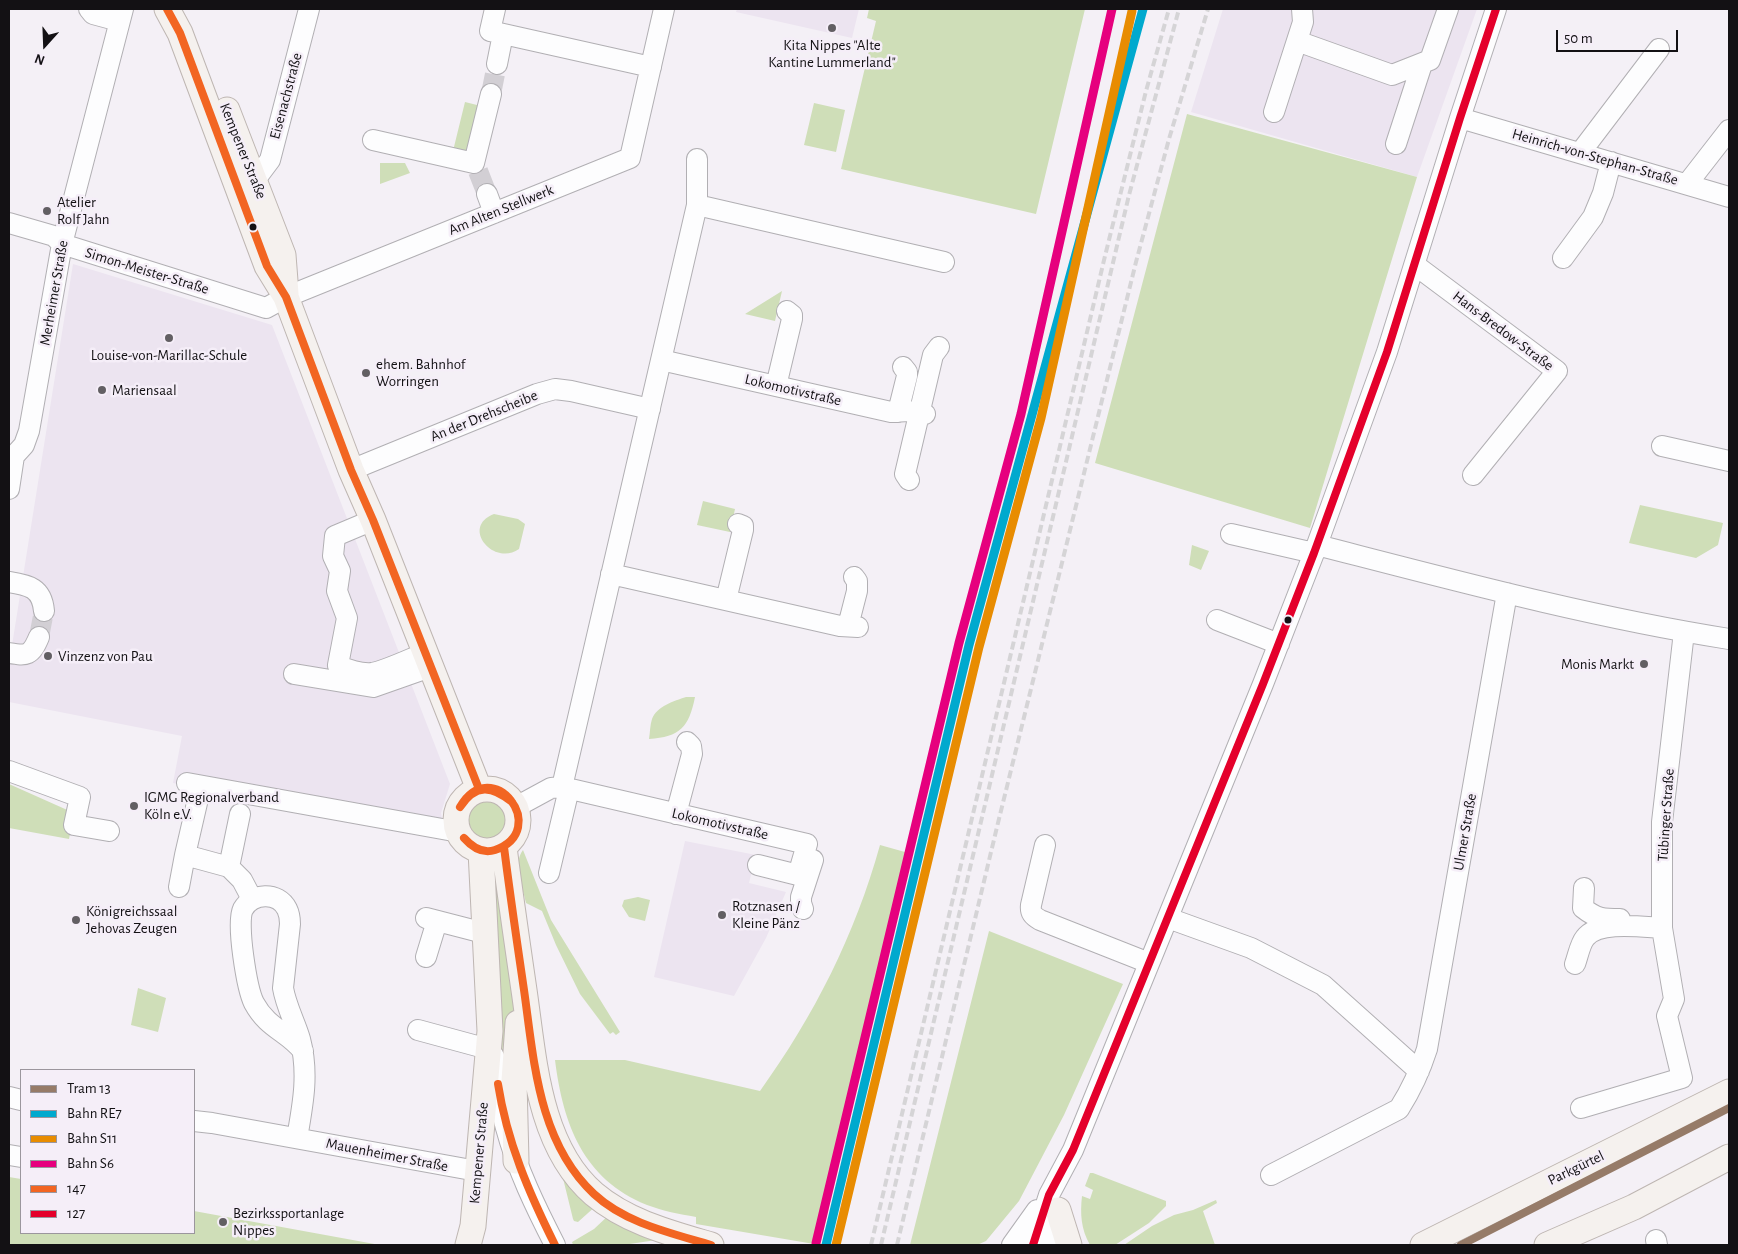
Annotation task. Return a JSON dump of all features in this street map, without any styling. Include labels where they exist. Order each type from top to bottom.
[{"type":"main road","name":"Kempener Straße","points":[[167,9],[180,32],[267,266],[286,297],[351,470],[373,520],[479,790]]},
{"type":"main road","name":"Kempener Straße","points":[[185,9],[284,255],[286,297]]},
{"type":"main road","points":[[493,789],[505,794],[516,806],[518,826],[514,838],[493,849],[470,846],[461,837],[456,826],[456,814],[461,803],[470,794],[479,790],[493,789]]},
{"type":"main road","name":"Kempener Straße","points":[[468,1245],[473,1226],[489,1040],[484,933],[493,849]]},
{"type":"main road","name":"Kempener Straße","points":[[493,849],[517,945],[538,1084],[552,1129],[564,1157],[578,1177],[593,1193],[622,1214],[650,1226],[711,1245]]},
{"type":"main road","name":"Kempener Straße","points":[[516,1161],[514,1081],[518,1026],[517,945]]},
{"type":"main road","name":"Parkgürtel","points":[[1423,1245],[1729,1092]]},
{"type":"main road","points":[[1547,1245],[1634,1207],[1729,1157]]},
{"type":"main road","points":[[1053,1202],[1069,1245]]},
{"type":"street","points":[[89,9],[93,14],[121,15]]},
{"type":"street","name":"Eisenachstraße","points":[[255,180],[270,160],[309,9]]},
{"type":"street","points":[[495,9],[490,31],[651,68]]},
{"type":"street","name":"Am Alten Stellwerk","points":[[286,297],[630,158],[664,9]]},
{"type":"street","points":[[1274,112],[1303,22],[1302,9]]},
{"type":"street","points":[[1297,41],[1392,75],[1430,60],[1448,9]]},
{"type":"street","points":[[1033,1245],[1053,1202],[1316,549],[1387,352],[1496,9]]},
{"type":"street","name":"Merheimer Straße","points":[[9,489],[11,456],[24,445],[30,431],[62,244],[121,15]]},
{"type":"street","points":[[497,64],[504,34]]},
{"type":"street","points":[[1580,153],[1658,49]]},
{"type":"street","points":[[1396,144],[1422,64]]},
{"type":"street","points":[[373,140],[476,167],[491,94]]},
{"type":"street","name":"Heinrich-von-Stephan-Straße","points":[[1460,118],[1729,197]]},
{"type":"street","points":[[1687,184],[1729,130]]},
{"type":"street","points":[[549,873],[565,788],[612,574],[697,205],[697,159]]},
{"type":"street","points":[[1562,258],[1593,217],[1603,193],[1611,162]]},
{"type":"street","points":[[487,194],[494,213]]},
{"type":"street","points":[[697,205],[944,262]]},
{"type":"street","name":"Simon-Meister-Straße","points":[[9,222],[54,236],[62,244],[266,308],[286,297]]},
{"type":"street","name":"Hans-Bredow-Straße","points":[[1414,265],[1557,371],[1473,475]]},
{"type":"street","points":[[776,386],[792,319],[792,315],[787,311]]},
{"type":"street","points":[[909,480],[906,474],[913,412],[933,355],[939,347]]},
{"type":"street","name":"Lokomotivstraße","points":[[661,360],[891,412],[913,412]]},
{"type":"street","points":[[903,367],[907,372],[913,412]]},
{"type":"street","name":"An der Drehscheibe","points":[[351,470],[537,394],[555,389],[650,409]]},
{"type":"street","points":[[1662,446],[1729,461]]},
{"type":"street","points":[[373,520],[335,536],[332,556],[340,571],[337,591],[347,618],[338,665],[357,672],[373,672],[428,660]]},
{"type":"street","points":[[726,600],[743,530],[742,526],[738,524]]},
{"type":"street","points":[[1231,534],[1316,549],[1684,632],[1729,638]]},
{"type":"street","points":[[612,574],[840,626],[853,626],[857,591],[857,581],[854,577]]},
{"type":"street","points":[[9,582],[33,588],[43,601],[44,611]]},
{"type":"street","name":"Ulmer Straße","points":[[1271,1175],[1399,1109],[1420,1071],[1426,1048],[1507,593]]},
{"type":"street","points":[[1218,620],[1279,644]]},
{"type":"street","name":"Tübinger Straße","points":[[1581,1108],[1682,1078],[1668,1016],[1674,999],[1662,922],[1662,822],[1684,632]]},
{"type":"street","points":[[9,653],[24,655],[31,652],[38,637]]},
{"type":"street","points":[[294,674],[373,686],[428,660]]},
{"type":"street","points":[[676,814],[692,754],[691,746],[687,742]]},
{"type":"street","points":[[9,771],[80,797],[74,825],[109,831]]},
{"type":"street","points":[[187,783],[459,832]]},
{"type":"street","points":[[516,806],[551,788],[565,788]]},
{"type":"street","name":"Lokomotivstraße","points":[[565,788],[808,844],[798,875],[758,865]]},
{"type":"street","points":[[179,887],[197,803]]},
{"type":"street","points":[[229,867],[240,814]]},
{"type":"street","points":[[803,909],[801,897],[816,853],[808,844]]},
{"type":"street","points":[[1045,845],[1030,910],[1033,915],[1040,920],[1149,963]]},
{"type":"street","points":[[185,855],[229,867],[242,880],[252,899]]},
{"type":"street","points":[[1584,888],[1583,908],[1598,918],[1653,918],[1662,922]]},
{"type":"street","points":[[297,1138],[306,1084],[303,1051],[284,997],[290,916],[284,904],[264,895],[252,899],[242,910],[240,921],[248,988],[267,1022],[294,1041],[303,1051]]},
{"type":"street","points":[[1168,918],[1251,948],[1323,985],[1420,1071]]},
{"type":"street","points":[[426,957],[432,919],[484,933]]},
{"type":"street","points":[[1575,964],[1585,938],[1595,931],[1605,927],[1662,922]]},
{"type":"street","points":[[418,1030],[489,1040]]},
{"type":"street","name":"Kempener Straße","points":[[489,1040],[505,1127],[516,1161],[554,1242]]},
{"type":"street","name":"Mauenheimer Straße","points":[[195,1121],[477,1171]]},
{"type":"street","points":[[1012,1245],[1053,1202]]},
{"type":"street","points":[[1050,1245],[1053,1202]]},
{"type":"shaded area","name":"Kita Nippes \"Alte Kantine Lummerland\"","points":[[737,9],[859,9],[852,38],[736,12]]},
{"type":"shaded area","points":[[1223,9],[1477,9],[1417,177],[1191,112]]},
{"type":"shaded area","points":[[73,264],[272,325],[450,784],[441,813],[445,836],[173,783],[182,736],[9,702],[9,664]]},
{"type":"shaded area","name":"Rotznasen / Kleine Pänz","points":[[685,841],[756,855],[749,883],[786,892],[766,938],[734,996],[654,977]]},
{"type":"green space","points":[[869,9],[1085,9],[1036,214],[841,169],[876,21],[867,18]]},
{"type":"green space","points":[[465,102],[481,106],[468,159],[452,155]]},
{"type":"green space","points":[[814,103],[845,110],[836,152],[804,145]]},
{"type":"green space","points":[[1187,114],[1417,177],[1310,528],[1095,463]]},
{"type":"green space","points":[[380,163],[405,163],[410,173],[380,184]]},
{"type":"green space","points":[[782,291],[775,321],[745,314]]},
{"type":"green space","points":[[703,501],[735,509],[730,532],[697,525]]},
{"type":"green space","points":[[1640,505],[1723,523],[1718,545],[1696,558],[1629,543]]},
{"type":"green space","points":[[494,514],[518,519],[525,524],[519,549],[509,553],[500,553],[484,543],[480,536],[480,527],[484,520]]},
{"type":"green space","points":[[1192,545],[1209,551],[1201,570],[1189,565]]},
{"type":"green space","points":[[686,697],[695,697],[690,716],[681,729],[668,736],[649,739],[650,726],[654,714],[666,705]]},
{"type":"green space","points":[[9,784],[74,813],[69,839],[9,828]]},
{"type":"green space","points":[[493,799],[501,802],[507,808],[510,820],[507,832],[501,838],[485,841],[477,838],[471,832],[468,816],[471,808],[477,802]]},
{"type":"green space","points":[[880,845],[912,854],[820,1245],[696,1224],[696,1217],[665,1211],[647,1205],[625,1194],[592,1165],[580,1147],[564,1106],[555,1060],[625,1060],[760,1091],[798,1034],[831,974],[858,911]]},
{"type":"green space","points":[[523,850],[551,920],[620,1032],[616,1035],[613,1032],[610,1034],[580,994],[542,911],[526,903],[518,869],[518,862]]},
{"type":"green space","points":[[487,882],[504,882],[514,999],[508,1075],[504,1075],[499,1000]]},
{"type":"green space","points":[[638,897],[650,900],[645,921],[629,917],[622,906],[624,900]]},
{"type":"green space","points":[[989,931],[1123,984],[1064,1115],[1019,1201],[986,1241],[977,1245],[910,1245]]},
{"type":"green space","points":[[138,988],[166,998],[158,1032],[131,1025]]},
{"type":"green space","points":[[559,1162],[597,1205],[578,1222],[573,1219]]},
{"type":"green space","points":[[1090,1173],[1166,1201],[1166,1206],[1149,1223],[1115,1245],[1090,1245],[1083,1227],[1081,1209],[1082,1196],[1090,1199],[1093,1190],[1085,1186]]},
{"type":"green space","name":"Bezirkssportanlage Nippes","points":[[9,1177],[20,1179],[20,1234],[195,1234],[195,1211],[380,1245],[9,1245]]},
{"type":"green space","points":[[1216,1200],[1217,1203],[1203,1211],[1215,1245],[1124,1245],[1152,1226],[1174,1215],[1193,1210]]},
{"type":"green space","points":[[610,1214],[663,1239],[623,1245],[573,1245],[572,1242],[594,1229]]},
{"type":"tunnel","points":[[491,94],[497,64]]},
{"type":"tunnel","points":[[478,171],[487,194]]},
{"type":"tunnel","points":[[39,637],[44,611]]},
{"type":"railway","points":[[871,1245],[1105,256],[1146,91],[1169,9]]},
{"type":"railway","points":[[881,1245],[1129,195],[1179,9]]},
{"type":"railway","points":[[897,1245],[997,827],[1136,262],[1169,139],[1208,9]]},
{"type":"tram line","name":"13","points":[[1461,1245],[1729,1108]]},
{"type":"rail line","name":"S6","points":[[816,1243],[959,643],[1021,414],[1112,9]]},
{"type":"rail line","name":"RE7","points":[[826,1245],[969,645],[1143,9]]},
{"type":"rail line","name":"S11","points":[[836,1245],[979,647],[1041,418],[1132,11]]},
{"type":"transit line","name":"147","points":[[167,9],[180,33],[267,266],[286,297],[351,470],[373,520],[479,789]]},
{"type":"transit line","name":"127","points":[[1033,1245],[1049,1195],[1073,1150],[1263,684],[1314,553],[1387,352],[1496,9]]},
{"type":"transit line","name":"147","points":[[460,807],[473,792],[487,788],[500,791],[511,800],[517,813],[518,827],[511,840],[495,850],[486,851],[478,849],[464,838]]},
{"type":"transit line","name":"147","points":[[460,807],[472,794],[484,790],[491,790],[512,802]]},
{"type":"transit line","name":"147","points":[[504,847],[536,1072],[550,1125],[561,1150],[575,1173],[594,1194],[620,1213],[649,1226],[711,1245]]},
{"type":"transit line","name":"147","points":[[498,1084],[507,1126],[520,1167],[555,1245]]},
{"type":"place","name":"Kita Nippes \"Alte Kantine Lummerland\"","points":[[832,28]]},
{"type":"place","name":"Atelier Rolf Jahn","points":[[47,211]]},
{"type":"place","name":"Louise-von-Marillac-Schule","points":[[169,338]]},
{"type":"place","name":"ehem. Bahnhof Worringen","points":[[366,373]]},
{"type":"place","name":"Mariensaal","points":[[102,390]]},
{"type":"place","name":"Vinzenz von Pau","points":[[48,656]]},
{"type":"place","name":"Monis Markt","points":[[1644,664]]},
{"type":"place","name":"IGMG Regionalverband Köln e.V.","points":[[134,806]]},
{"type":"place","name":"Rotznasen / Kleine Pänz","points":[[722,915]]},
{"type":"place","name":"Königreichssaal Jehovas Zeugen","points":[[76,920]]},
{"type":"place","name":"Bezirkssportanlage Nippes","points":[[223,1222]]}]
